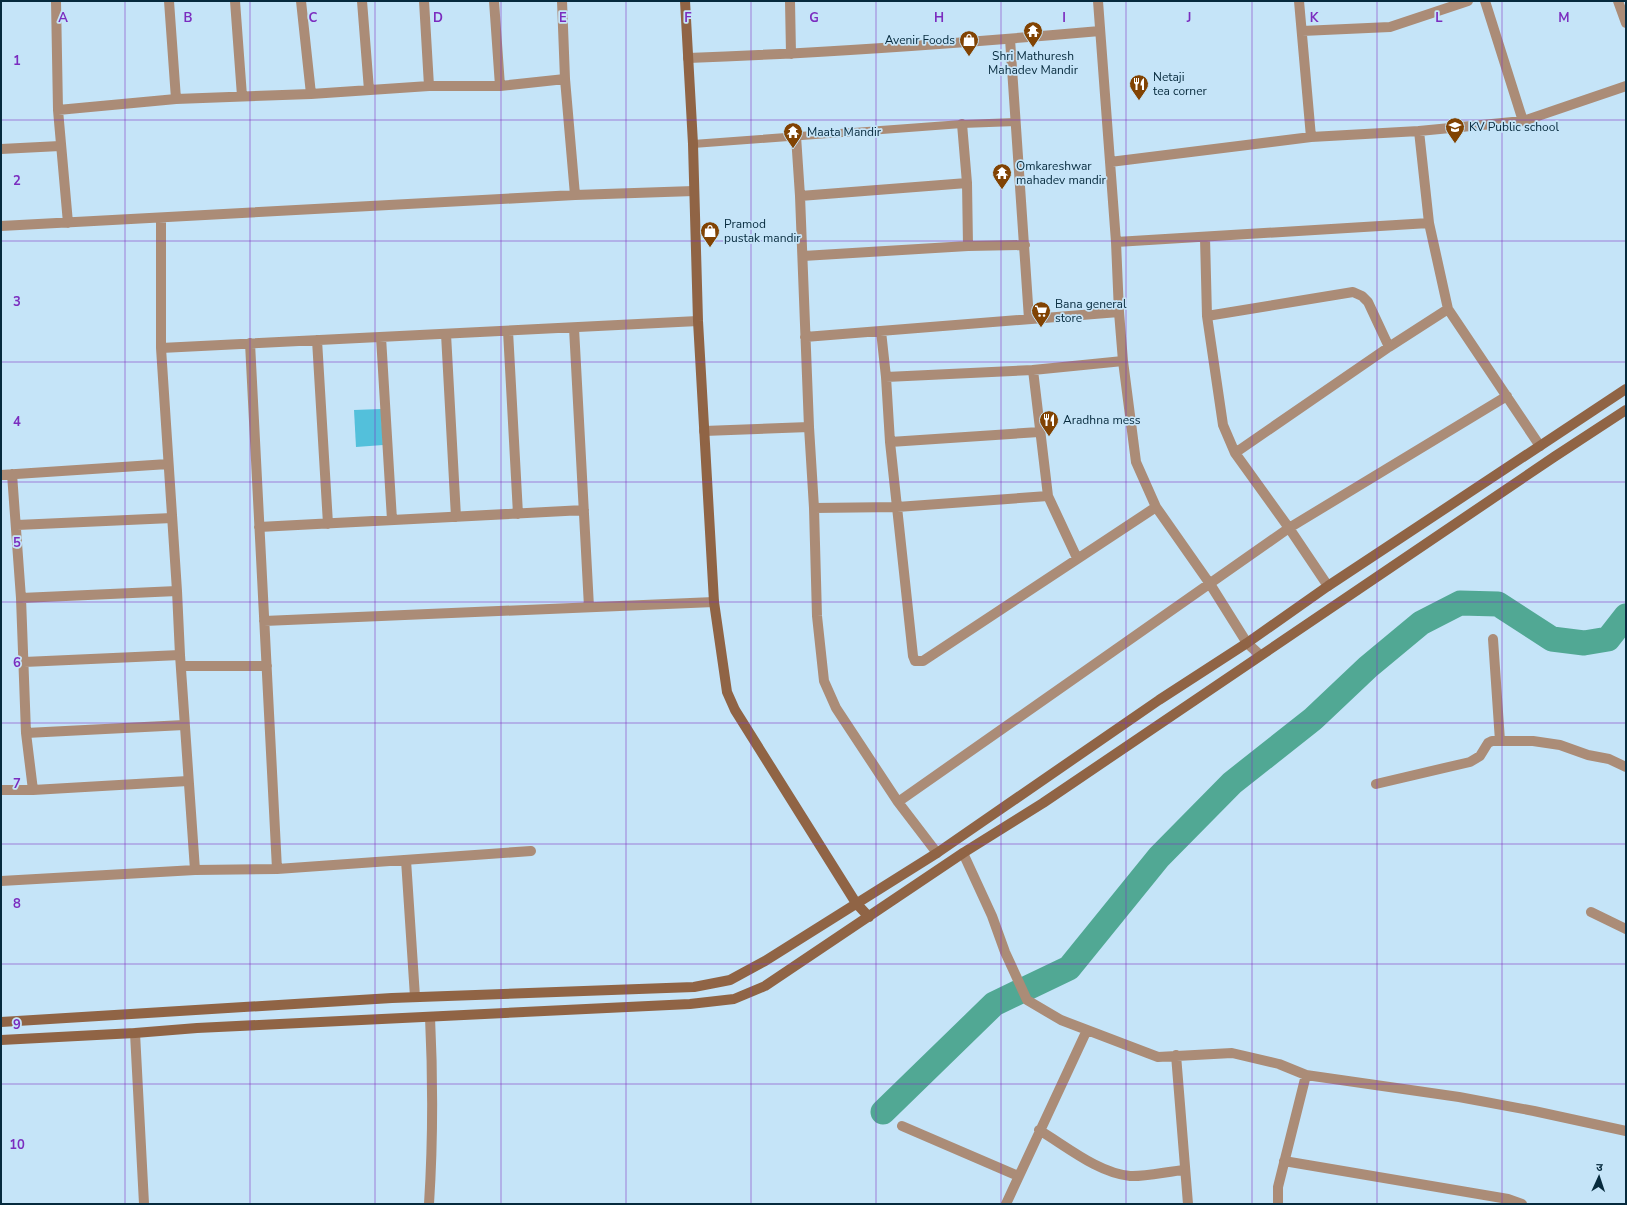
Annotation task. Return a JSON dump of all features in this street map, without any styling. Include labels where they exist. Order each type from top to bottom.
[{"type":"street","points":[[56,1],[58,110],[68,223]]},
{"type":"street","points":[[169,1],[176,99]]},
{"type":"street","points":[[235,1],[242,96]]},
{"type":"street","points":[[301,1],[311,94]]},
{"type":"street","points":[[362,1],[369,90]]},
{"type":"street","points":[[424,1],[429,86]]},
{"type":"street","points":[[494,1],[500,86]]},
{"type":"street","points":[[562,1],[565,79],[575,195]]},
{"type":"street","points":[[685,1],[694,191],[698,322],[714,602],[727,692],[735,710],[856,903],[870,917]]},
{"type":"street","points":[[790,1],[792,54]]},
{"type":"street","points":[[1098,1],[1116,242],[1123,361],[1136,462],[1156,507],[1210,584],[1246,643],[1260,655]]},
{"type":"street","points":[[1299,1],[1311,137]]},
{"type":"street","points":[[1302,31],[1390,27],[1468,1]]},
{"type":"street","points":[[1485,1],[1523,121]]},
{"type":"street","points":[[1618,1],[1626,23]]},
{"type":"street","points":[[688,58],[792,54],[1010,39],[1100,31]]},
{"type":"street","points":[[1010,39],[1029,319]]},
{"type":"street","points":[[58,110],[176,99],[311,94],[429,86],[500,86],[565,79]]},
{"type":"street","points":[[1110,162],[1311,137],[1418,131],[1523,121],[1626,86]]},
{"type":"street","points":[[962,124],[968,183],[968,246]]},
{"type":"street","points":[[1418,131],[1429,223],[1448,309],[1540,446]]},
{"type":"street","points":[[796,136],[803,256],[817,616],[824,681],[836,708],[898,802],[937,852]]},
{"type":"street","points":[[1,149],[60,146]]},
{"type":"street","points":[[800,196],[968,183]]},
{"type":"street","points":[[1,226],[575,195],[694,191]]},
{"type":"street","points":[[161,218],[161,348],[184,725],[195,870]]},
{"type":"street","points":[[1116,242],[1205,238],[1429,223]]},
{"type":"street","points":[[1205,238],[1207,316],[1223,425],[1235,453],[1290,528],[1328,586]]},
{"type":"street","points":[[803,256],[968,246],[1025,245]]},
{"type":"street","points":[[1207,316],[1353,292],[1362,296],[1368,302],[1389,347]]},
{"type":"street","points":[[1235,453],[1389,347],[1448,309]]},
{"type":"street","points":[[805,337],[1119,312]]},
{"type":"street","points":[[161,348],[698,322]]},
{"type":"street","points":[[574,328],[589,607]]},
{"type":"street","points":[[508,331],[518,514]]},
{"type":"street","points":[[881,331],[886,377],[890,442],[913,656],[915,660],[923,661],[1156,507]]},
{"type":"street","points":[[446,334],[456,517]]},
{"type":"street","points":[[381,337],[392,520]]},
{"type":"street","points":[[317,340],[328,524]]},
{"type":"street","points":[[250,343],[277,869]]},
{"type":"street","points":[[886,377],[1033,370],[1123,361]]},
{"type":"street","points":[[1033,370],[1048,496],[1077,558]]},
{"type":"street","points":[[1,1022],[415,997],[694,987],[730,980],[766,961],[937,852],[1328,586],[1626,389]]},
{"type":"street","points":[[898,802],[1290,528],[1507,396]]},
{"type":"street","points":[[1,1040],[135,1033],[197,1028],[690,1004],[734,999],[765,986],[963,854],[1050,799],[1260,655],[1626,410]]},
{"type":"street","points":[[704,431],[809,427]]},
{"type":"street","points":[[890,442],[1040,432]]},
{"type":"street","points":[[1,475],[168,464]]},
{"type":"street","points":[[12,474],[17,525],[21,598],[26,733],[33,790]]},
{"type":"street","points":[[814,508],[898,506],[1048,496]]},
{"type":"street","points":[[259,527],[584,510]]},
{"type":"street","points":[[17,525],[172,518]]},
{"type":"street","points":[[21,598],[177,591]]},
{"type":"street","points":[[264,621],[714,602]]},
{"type":"street","points":[[1493,639],[1500,741]]},
{"type":"street","points":[[24,662],[180,654]]},
{"type":"street","points":[[181,666],[267,666]]},
{"type":"street","points":[[26,733],[184,725]]},
{"type":"street","points":[[1376,784],[1470,762],[1480,756],[1488,743],[1492,741],[1533,741],[1560,744],[1626,767]]},
{"type":"street","points":[[1,790],[33,790],[188,781]]},
{"type":"street","points":[[1,881],[195,870],[277,869],[531,851]]},
{"type":"street","points":[[963,854],[992,916],[1005,952],[1027,1000],[1061,1020],[1158,1057],[1232,1053],[1279,1064],[1306,1075],[1459,1097],[1534,1111],[1626,1131]]},
{"type":"street","points":[[406,860],[415,997]]},
{"type":"street","points":[[1591,912],[1626,929]]},
{"type":"street","points":[[429,1204],[431,1178],[432,1066],[430,1017]]},
{"type":"street","points":[[1008,1203],[1018,1176],[1039,1130],[1087,1030]]},
{"type":"street","points":[[135,1033],[144,1204]]},
{"type":"street","points":[[1176,1056],[1188,1204]]},
{"type":"street","points":[[1278,1204],[1278,1187],[1306,1075]]},
{"type":"street","points":[[902,1126],[1018,1176]]},
{"type":"street","points":[[1039,1130],[1101,1168],[1117,1173],[1130,1176],[1185,1170]]},
{"type":"street","points":[[1284,1161],[1508,1199],[1522,1204]]},
{"type":"lane","points":[[692,144],[962,124],[1016,122]]},
{"type":"building","points":[[381,409],[383,445],[356,447],[354,410]]},
{"type":"waterway","points":[[883,1112],[994,1004],[1069,968],[1159,857],[1232,783],[1313,719],[1368,667],[1421,623],[1460,603],[1498,604],[1552,639],[1584,643],[1608,639],[1626,616]]},
{"type":"place","name":"Shri Mathuresh Mahadev Mandir","points":[[1033,48]]},
{"type":"place","name":"Avenir Foods","points":[[969,57]]},
{"type":"place","name":"Netaji tea corner","points":[[1139,101]]},
{"type":"place","name":"KV Public school","points":[[1455,144]]},
{"type":"place","name":"Maata Mandir","points":[[793,149]]},
{"type":"place","name":"Omkareshwar mahadev mandir","points":[[1002,190]]},
{"type":"place","name":"Pramod pustak mandir","points":[[710,248]]},
{"type":"place","name":"Bana general store","points":[[1041,328]]},
{"type":"place","name":"Aradhna mess","points":[[1049,437]]}]
